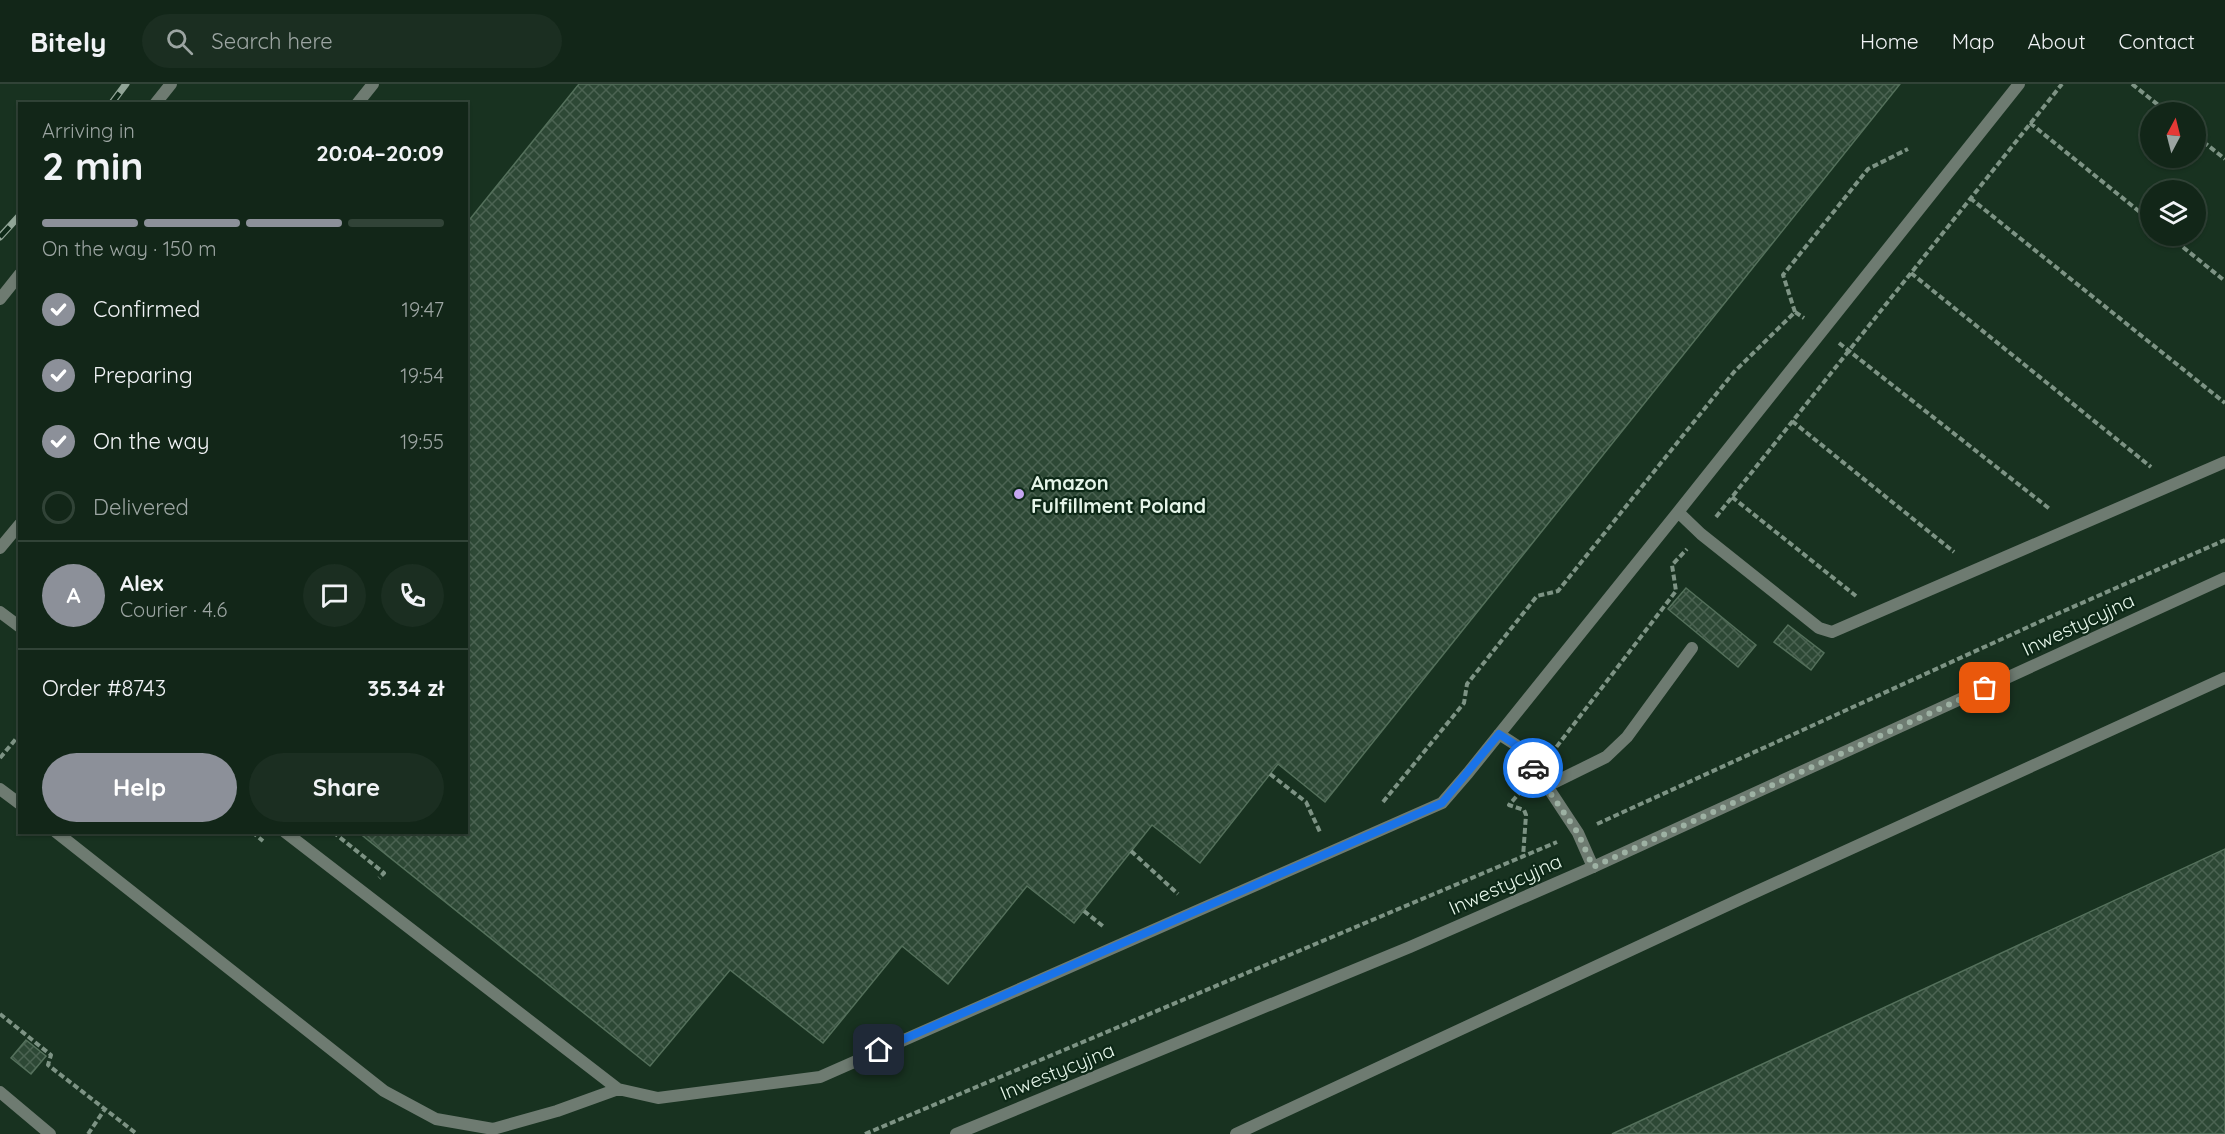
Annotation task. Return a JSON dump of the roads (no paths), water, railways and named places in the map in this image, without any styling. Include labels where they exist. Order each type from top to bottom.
[{"type":"street","points":[[157,102],[171,84]]},
{"type":"street","points":[[359,102],[373,84]]},
{"type":"street","points":[[288,834],[618,1089],[658,1098],[820,1077],[1442,803],[1678,512],[2019,84]]},
{"type":"street","points":[[0,299],[18,276]]},
{"type":"street","points":[[1678,512],[1701,534],[1819,628],[1832,632],[2225,462]]},
{"type":"street","points":[[0,548],[18,526]]},
{"type":"street","name":"Inwestycyjna","points":[[956,1134],[1410,946],[1593,867],[2225,578]]},
{"type":"street","points":[[0,612],[18,626]]},
{"type":"street","points":[[1547,786],[1606,757],[1627,737],[1692,648]]},
{"type":"street","points":[[1236,1134],[2225,678]]},
{"type":"street","points":[[1499,734],[1516,745],[1547,786],[1578,833],[1593,867]]},
{"type":"street","points":[[0,789],[18,802]]},
{"type":"street","points":[[59,834],[384,1091],[436,1119],[493,1129],[557,1111],[618,1089]]},
{"type":"street","points":[[0,1092],[50,1134]]},
{"type":"railway","points":[[112,102],[126,84]]},
{"type":"railway","points":[[0,237],[18,217]]},
{"type":"place","name":"Amazon Fulfillment Poland","points":[[1019,494]]}]
